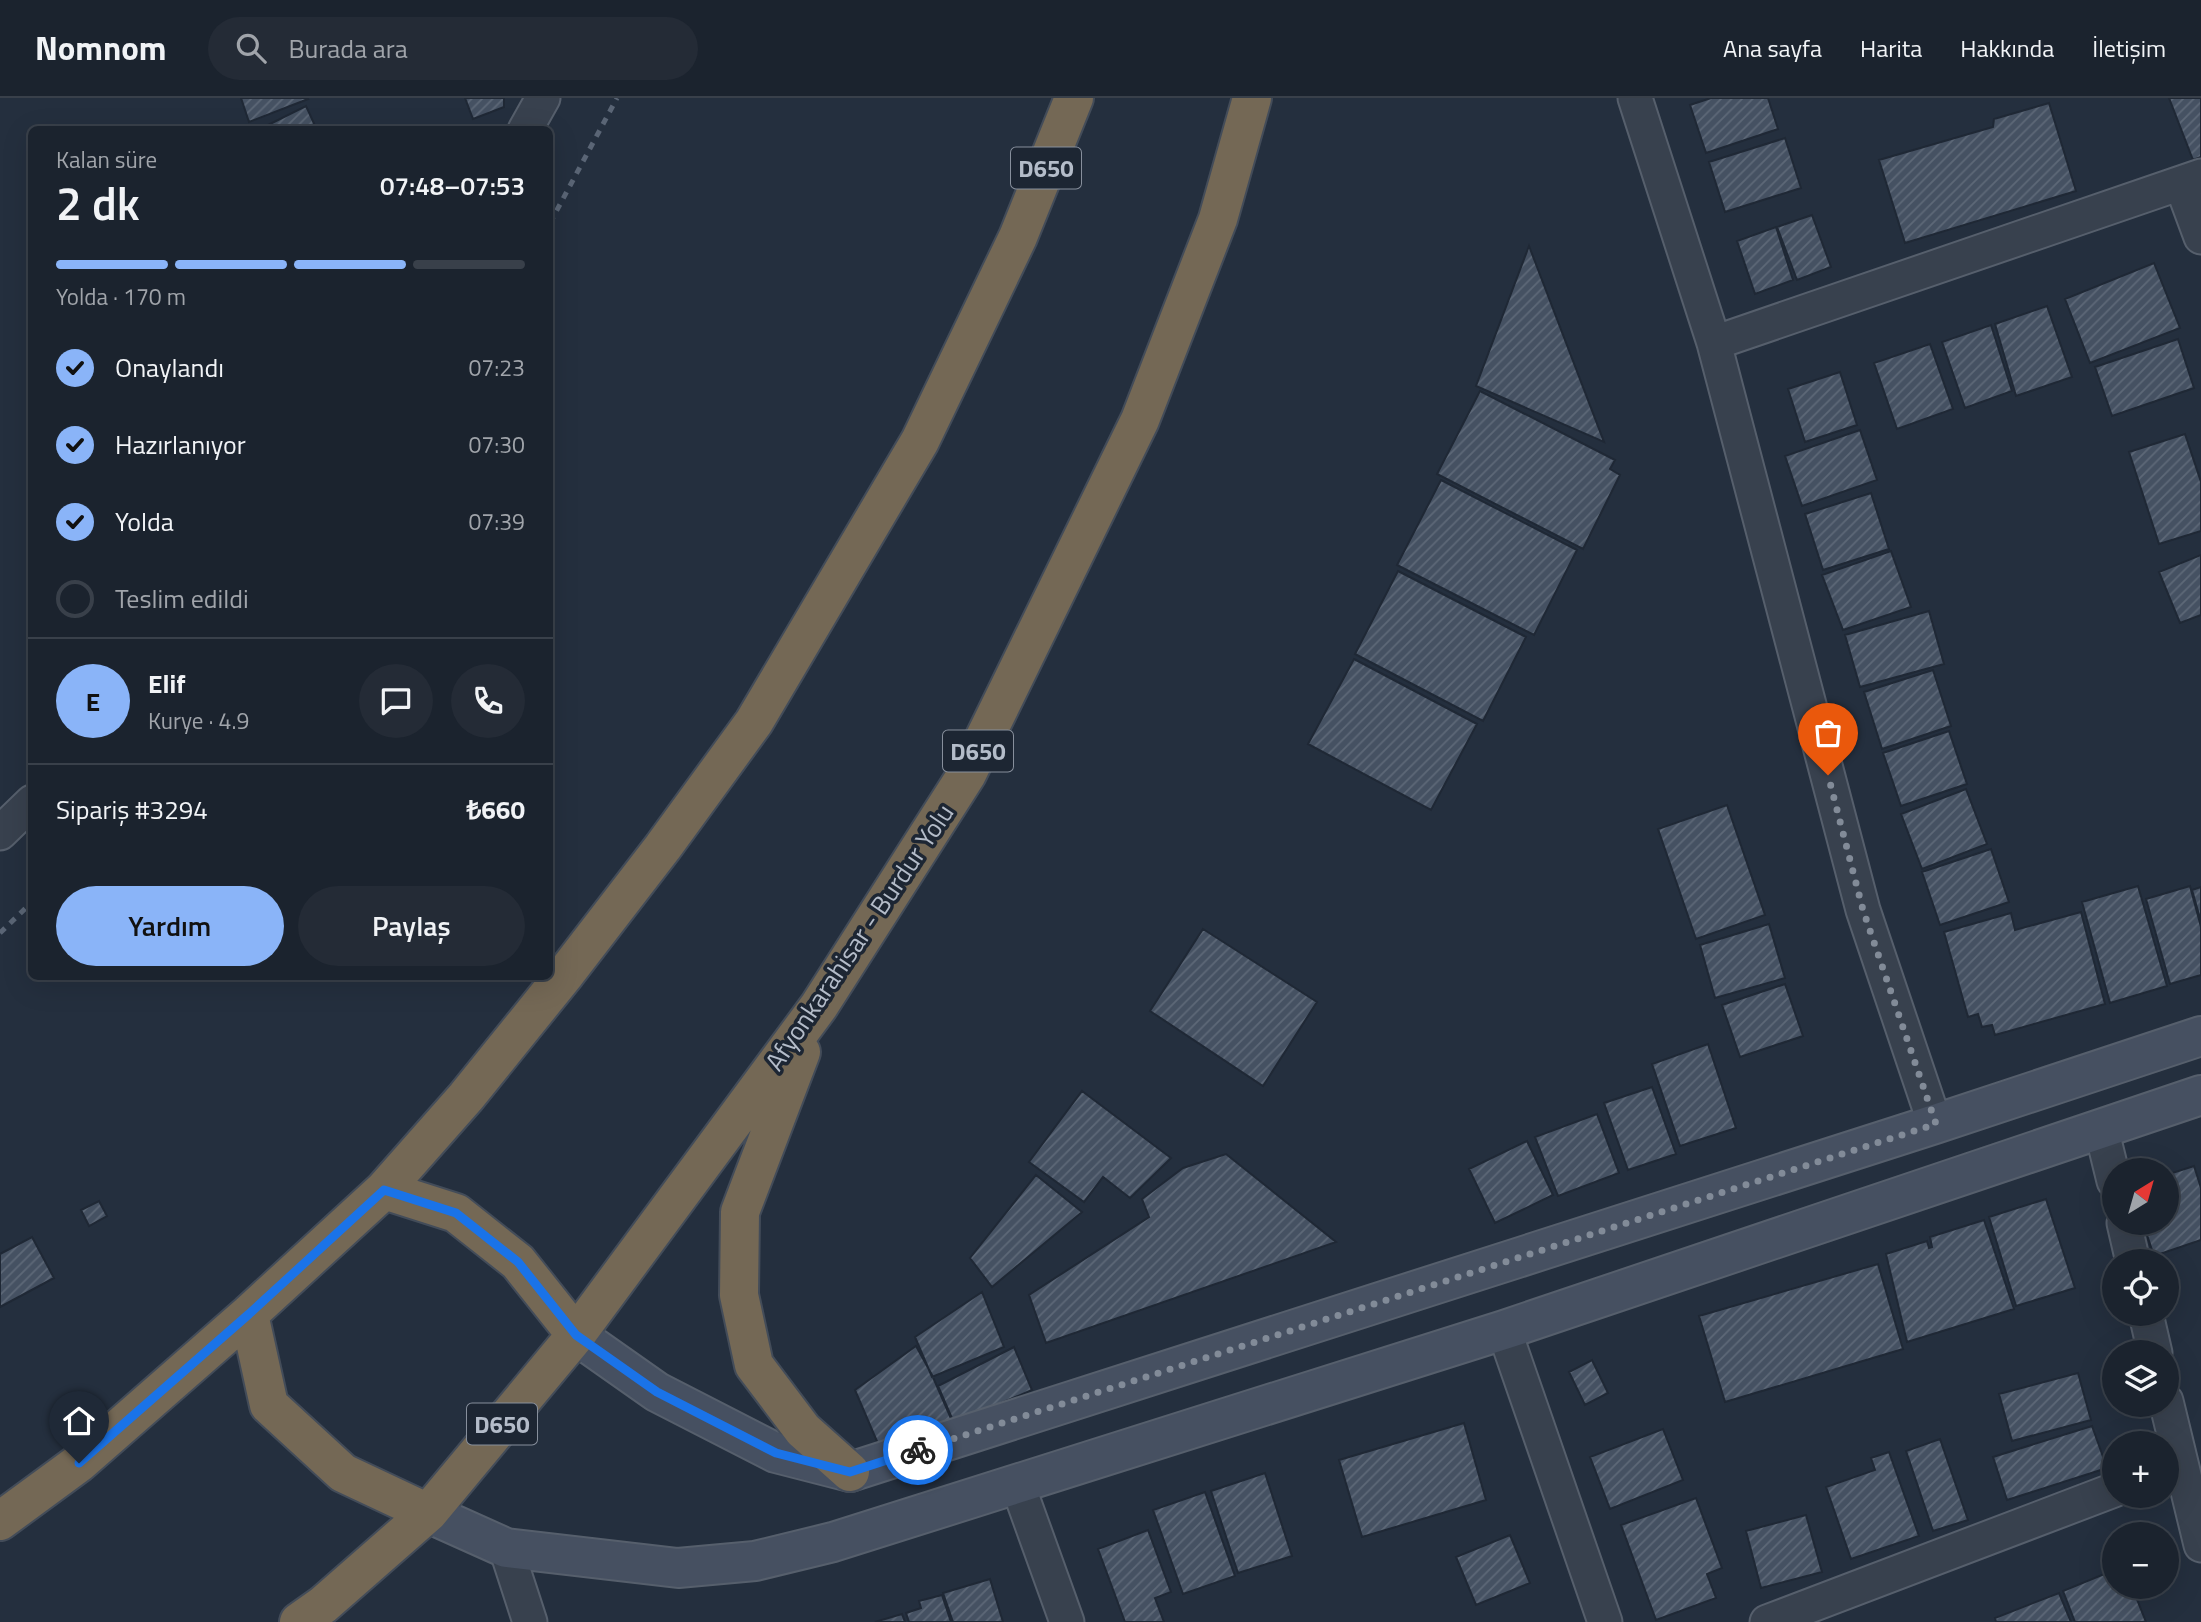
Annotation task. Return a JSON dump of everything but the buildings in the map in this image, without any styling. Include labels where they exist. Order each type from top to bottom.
[{"type":"highway","name":"D650","points":[[0,1521],[79,1463],[249,1314],[384,1190],[466,1097],[663,847],[754,722],[920,441],[1017,237],[1074,98]]},
{"type":"highway","name":"Afyonkarahisar - Burdur Yolu","points":[[299,1622],[323,1605],[428,1513],[576,1335],[819,1006],[967,774],[1140,420],[1217,219],[1252,98]]},
{"type":"highway","points":[[819,1006],[740,1212],[738,1295],[754,1365],[803,1430],[850,1472]]},
{"type":"highway","points":[[384,1190],[456,1213],[518,1262],[576,1335]]},
{"type":"highway","points":[[249,1314],[269,1405],[343,1473],[428,1513]]},
{"type":"main road","points":[[576,1335],[657,1392],[776,1453],[850,1472],[1936,1124],[2201,1036]]},
{"type":"main road","points":[[428,1513],[506,1548],[678,1568],[755,1561],[833,1542],[1504,1330],[2201,1095]]},
{"type":"street","points":[[527,126],[543,98]]},
{"type":"street","points":[[1635,98],[1714,343],[1863,910],[1936,1124]]},
{"type":"street","points":[[1714,343],[2191,180],[2201,237]]},
{"type":"street","points":[[0,834],[28,806]]},
{"type":"street","points":[[2101,1128],[2108,1158]]},
{"type":"street","points":[[1504,1330],[1605,1622]]},
{"type":"street","points":[[2179,1481],[2201,1545]]},
{"type":"street","points":[[1017,1483],[1067,1622]]},
{"type":"street","points":[[1767,1622],[2102,1495]]},
{"type":"street","points":[[506,1548],[530,1622]]},
{"type":"railway","points":[[553,217],[617,98]]},
{"type":"railway","points":[[0,933],[28,906]]},
{"type":"way so far","points":[[918,1450],[1936,1124],[1863,910],[1828,775]]},
{"type":"route","points":[[79,1463],[249,1314],[384,1190],[456,1213],[518,1262],[576,1335],[657,1392],[776,1453],[850,1472],[918,1450]]}]
